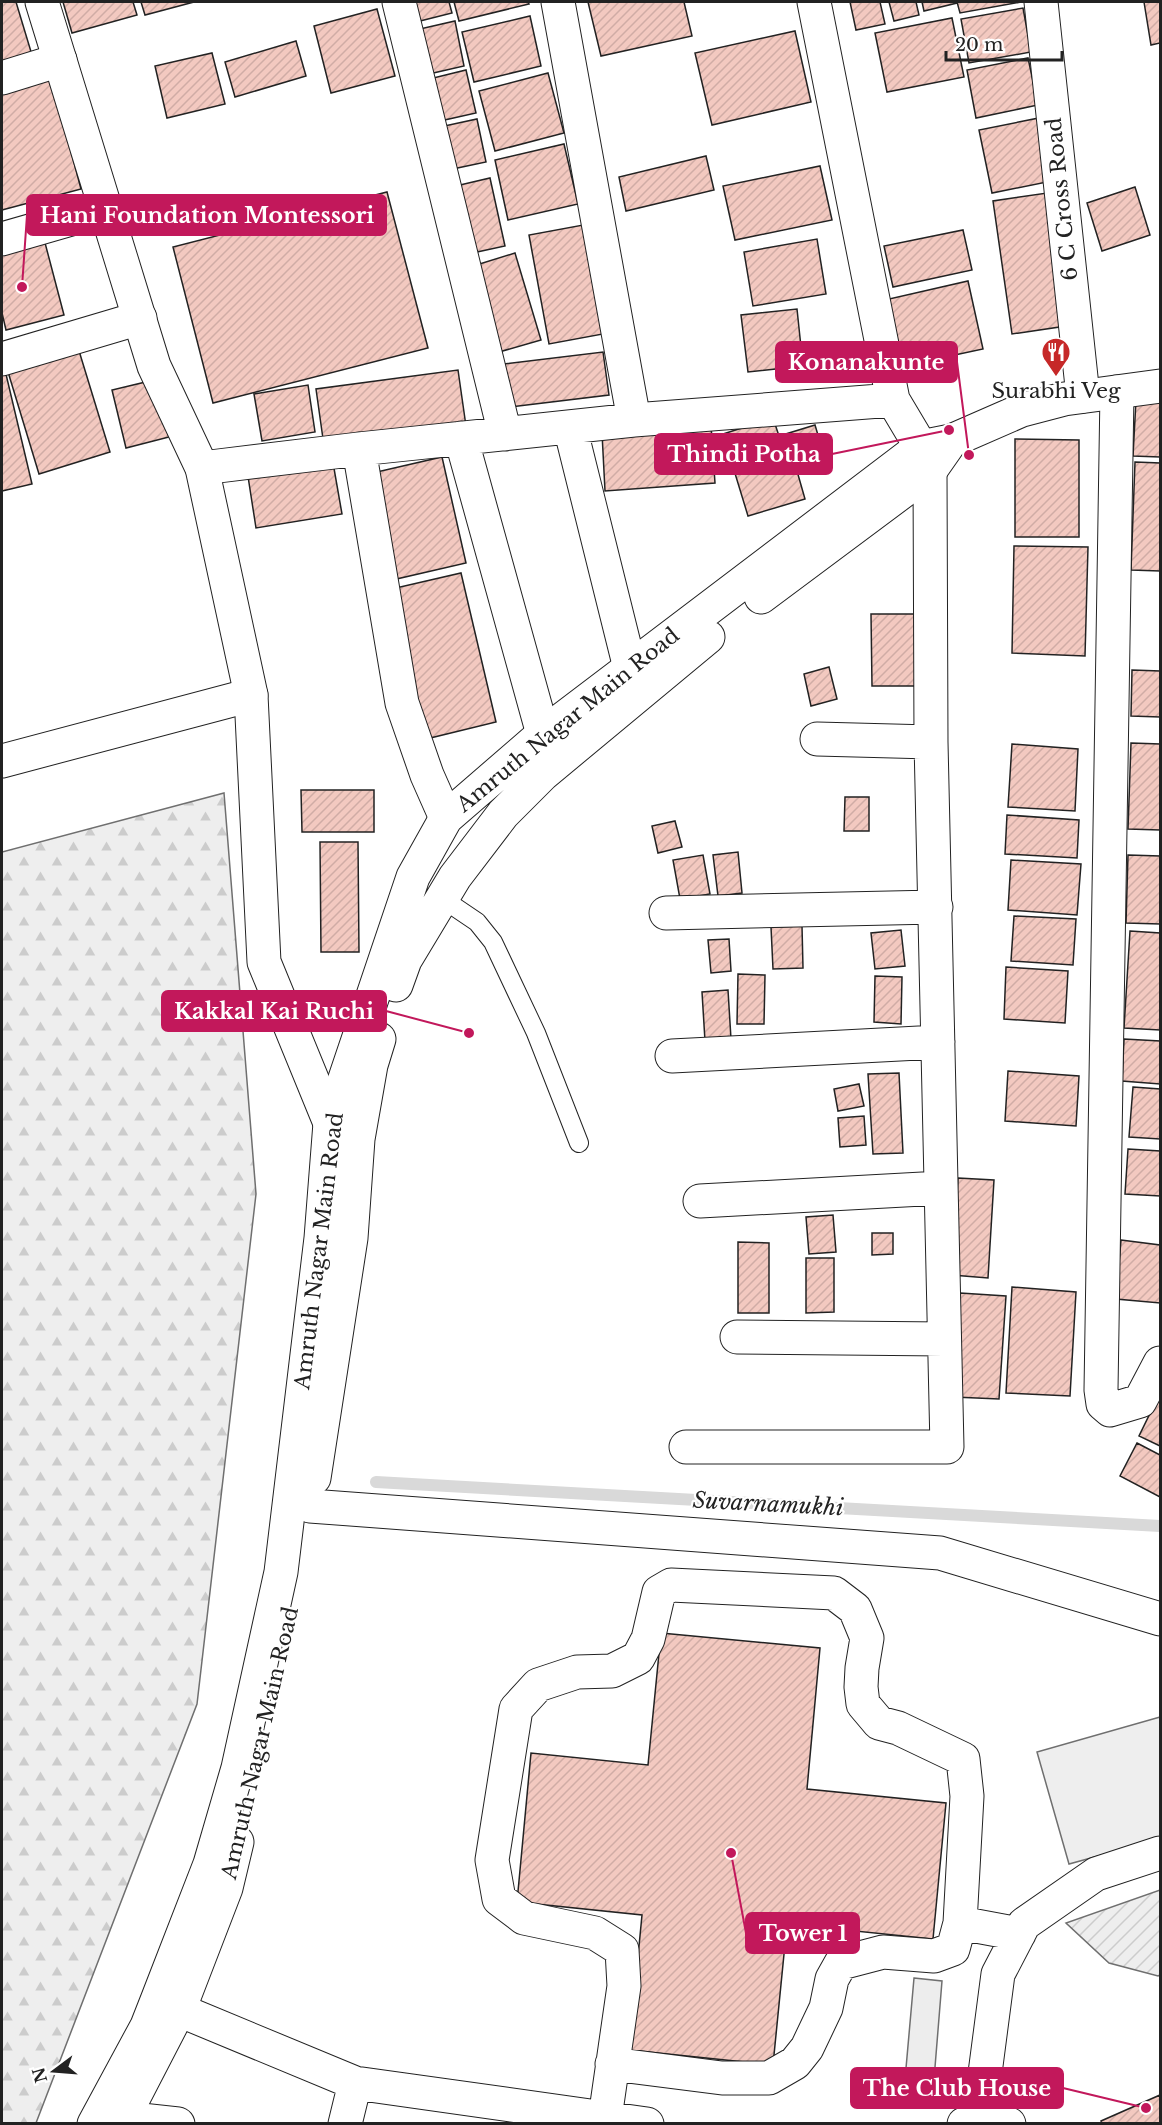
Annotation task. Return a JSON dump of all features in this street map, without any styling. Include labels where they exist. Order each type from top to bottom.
[{"type":"street","points":[[42,2],[154,366],[202,468],[251,695],[264,962],[330,1123],[358,1139]]},
{"type":"street","points":[[399,2],[505,434]]},
{"type":"street","points":[[558,2],[634,420]]},
{"type":"street","points":[[686,1447],[947,1447],[931,742],[934,453],[893,400],[814,2]]},
{"type":"street","name":"6 C Cross Road","points":[[1041,2],[1083,396]]},
{"type":"street","points":[[2,78],[60,60]]},
{"type":"street","points":[[2,239],[106,209]]},
{"type":"street","points":[[2,359],[140,318]]},
{"type":"street","name":"Amruth Nagar Main Road","points":[[112,2122],[210,1864],[238,1768],[258,1683],[281,1572],[321,1238],[330,1123],[413,877],[446,818],[543,734],[630,668],[934,453],[1022,410],[1083,396],[1161,386]]},
{"type":"street","points":[[1117,392],[1101,1355],[1103,1404],[1110,1410],[1140,1401],[1161,1363]]},
{"type":"street","points":[[202,468],[634,420],[893,400]]},
{"type":"street","points":[[570,427],[630,668]]},
{"type":"street","points":[[461,438],[543,734]]},
{"type":"street","points":[[359,449],[402,703],[427,775],[446,818]]},
{"type":"street","name":"Amruth Nagar Main Road","points":[[112,2122],[179,2010],[226,1888],[277,1676],[298,1575],[351,1238],[358,1139],[371,1065],[405,960],[455,877],[503,814],[543,774],[701,641],[934,453]]},
{"type":"street","points":[[2,761],[251,695]]},
{"type":"street","points":[[817,739],[931,742]]},
{"type":"street","points":[[666,913],[936,908]]},
{"type":"street","points":[[672,1056],[938,1042]]},
{"type":"street","points":[[700,1201],[941,1188]]},
{"type":"street","points":[[737,1337],[944,1340]]},
{"type":"street","points":[[310,1506],[940,1553],[1161,1619]]},
{"type":"street","points":[[604,2118],[612,2064],[624,1986],[622,1950],[595,1932],[524,1918],[499,1899],[492,1860],[516,1709],[538,1685],[577,1672],[612,1671],[638,1658],[648,1640],[659,1592],[671,1585],[834,1593],[855,1609],[867,1638],[862,1668],[863,1704],[879,1723],[898,1728],[963,1759],[967,1796],[960,1923],[953,1949],[934,1956],[883,1952],[841,1963],[832,1979],[826,2008],[807,2048],[795,2063],[769,2078],[722,2078],[612,2064]]},
{"type":"street","points":[[984,2122],[998,1974],[1024,1924],[1096,1874],[1161,1853]]},
{"type":"street","points":[[960,1923],[1019,1934]]},
{"type":"street","points":[[179,2010],[355,2084],[647,2124]]},
{"type":"street","points":[[345,2124],[355,2084]]},
{"type":"street","points":[[112,2122],[178,2124]]},
{"type":"lane","points":[[443,899],[477,922],[493,942],[536,1033],[579,1143]]},
{"type":"green space","points":[[224,793],[256,1194],[197,1704],[36,2123],[2,2123],[2,852]]},
{"type":"green space","points":[[1160,1717],[1160,1839],[1069,1864],[1037,1752]]},
{"type":"green space","points":[[1160,1890],[1160,1975],[1158,1976],[1109,1963],[1066,1923]]},
{"type":"shaded area","points":[[914,1978],[942,1981],[932,2104],[903,2102]]},
{"type":"building","points":[[2,2],[16,2],[32,55],[2,65]]},
{"type":"building","points":[[63,2],[133,2],[137,15],[72,33]]},
{"type":"building","points":[[141,2],[194,2],[145,15]]},
{"type":"building","points":[[403,2],[449,2],[452,13],[408,24]]},
{"type":"building","points":[[454,2],[528,2],[529,4],[459,21]]},
{"type":"building","points":[[588,2],[684,2],[692,36],[601,56]]},
{"type":"building","points":[[850,2],[880,2],[885,24],[856,30]]},
{"type":"building","points":[[889,2],[916,2],[919,15],[894,21]]},
{"type":"building","points":[[922,2],[956,2],[957,3],[924,11]]},
{"type":"building","points":[[957,2],[1021,2],[960,13]]},
{"type":"building","points":[[1144,2],[1160,2],[1160,43],[1151,45]]},
{"type":"building","points":[[1023,8],[1031,52],[969,63],[961,19]]},
{"type":"building","points":[[377,9],[395,76],[331,93],[314,26]]},
{"type":"building","points":[[530,16],[541,66],[474,82],[462,32]]},
{"type":"building","points":[[952,18],[964,77],[887,92],[875,33]]},
{"type":"building","points":[[455,21],[464,66],[420,76],[411,31]]},
{"type":"building","points":[[795,31],[811,102],[712,125],[695,53]]},
{"type":"building","points":[[296,41],[306,76],[235,97],[225,62]]},
{"type":"building","points":[[212,53],[225,104],[167,118],[155,66]]},
{"type":"building","points":[[1028,58],[1038,105],[976,118],[967,70]]},
{"type":"building","points":[[466,70],[476,113],[431,123],[421,81]]},
{"type":"building","points":[[50,72],[81,189],[2,210],[2,85]]},
{"type":"building","points":[[548,73],[564,133],[495,151],[479,91]]},
{"type":"building","points":[[1039,118],[1052,181],[992,193],[979,130]]},
{"type":"building","points":[[477,119],[486,162],[443,171],[435,128]]},
{"type":"building","points":[[564,144],[578,204],[508,220],[495,160]]},
{"type":"building","points":[[706,156],[714,190],[626,211],[619,177]]},
{"type":"building","points":[[820,166],[832,220],[735,240],[723,186]]},
{"type":"building","points":[[490,178],[505,246],[463,255],[447,188]]},
{"type":"building","points":[[1135,187],[1150,235],[1102,251],[1087,203]]},
{"type":"building","points":[[387,192],[428,348],[213,403],[173,247]]},
{"type":"building","points":[[1047,193],[1066,326],[1012,334],[993,201]]},
{"type":"building","points":[[583,225],[603,334],[549,344],[529,235]]},
{"type":"building","points":[[963,230],[972,270],[893,287],[884,246]]},
{"type":"building","points":[[44,239],[64,315],[6,330],[2,313],[2,250]]},
{"type":"building","points":[[817,239],[826,294],[753,306],[744,252]]},
{"type":"building","points":[[515,253],[541,340],[499,352],[473,266]]},
{"type":"building","points":[[968,281],[983,349],[903,366],[889,299]]},
{"type":"building","points":[[797,309],[803,366],[748,372],[741,315]]},
{"type":"building","points":[[76,341],[110,452],[39,474],[5,362]]},
{"type":"building","points":[[603,352],[609,395],[501,408],[496,365]]},
{"type":"building","points":[[2,370],[5,370],[32,484],[2,491]]},
{"type":"building","points":[[458,370],[466,426],[324,446],[316,389]]},
{"type":"building","points":[[154,380],[169,437],[126,448],[112,390]]},
{"type":"building","points":[[308,385],[315,432],[262,441],[254,394]]},
{"type":"building","points":[[1136,400],[1160,401],[1160,457],[1133,456]]},
{"type":"building","points":[[773,418],[779,436],[815,425],[826,462],[797,471],[805,499],[748,516],[723,434]]},
{"type":"building","points":[[711,425],[715,483],[605,491],[602,433]]},
{"type":"building","points":[[1015,439],[1079,440],[1079,537],[1015,537]]},
{"type":"building","points":[[332,457],[342,514],[256,528],[247,470]]},
{"type":"building","points":[[442,457],[466,563],[392,580],[368,474]]},
{"type":"building","points":[[1135,462],[1160,463],[1160,571],[1131,570]]},
{"type":"building","points":[[1014,546],[1088,547],[1085,656],[1012,653]]},
{"type":"building","points":[[461,573],[496,722],[422,740],[387,590]]},
{"type":"building","points":[[871,614],[922,614],[923,686],[872,686]]},
{"type":"building","points":[[829,667],[837,699],[811,706],[804,674]]},
{"type":"building","points":[[1132,670],[1160,671],[1160,717],[1131,716]]},
{"type":"building","points":[[1131,743],[1160,744],[1160,830],[1128,829]]},
{"type":"building","points":[[1012,744],[1078,749],[1075,811],[1008,807]]},
{"type":"building","points":[[301,790],[374,790],[374,832],[302,832]]},
{"type":"building","points":[[845,797],[869,797],[869,831],[844,831]]},
{"type":"building","points":[[1007,815],[1079,820],[1077,858],[1005,854]]},
{"type":"building","points":[[675,821],[682,847],[658,853],[652,826]]},
{"type":"building","points":[[320,842],[358,842],[359,952],[321,952]]},
{"type":"building","points":[[738,852],[742,893],[718,896],[713,855]]},
{"type":"building","points":[[703,855],[710,894],[680,899],[673,860]]},
{"type":"building","points":[[1128,855],[1160,856],[1160,924],[1126,923]]},
{"type":"building","points":[[1011,860],[1081,864],[1077,915],[1008,910]]},
{"type":"building","points":[[1014,916],[1076,919],[1073,965],[1011,961]]},
{"type":"building","points":[[802,926],[803,968],[773,969],[771,927]]},
{"type":"building","points":[[901,930],[905,966],[875,969],[871,933]]},
{"type":"building","points":[[1130,931],[1160,933],[1160,1030],[1124,1028]]},
{"type":"building","points":[[729,939],[731,971],[711,973],[708,940]]},
{"type":"building","points":[[1006,967],[1068,971],[1065,1023],[1004,1019]]},
{"type":"building","points":[[738,974],[765,975],[764,1024],[737,1024]]},
{"type":"building","points":[[875,976],[902,977],[901,1024],[874,1022]]},
{"type":"building","points":[[728,990],[731,1039],[705,1041],[702,992]]},
{"type":"building","points":[[1124,1039],[1160,1041],[1160,1084],[1122,1081]]},
{"type":"building","points":[[1008,1071],[1079,1076],[1076,1126],[1005,1121]]},
{"type":"building","points":[[899,1073],[903,1153],[873,1154],[868,1074]]},
{"type":"building","points":[[859,1084],[864,1106],[838,1111],[834,1089]]},
{"type":"building","points":[[1133,1087],[1160,1089],[1160,1139],[1129,1137]]},
{"type":"building","points":[[864,1116],[866,1145],[840,1147],[838,1118]]},
{"type":"building","points":[[1128,1149],[1160,1151],[1160,1196],[1125,1194]]},
{"type":"building","points":[[958,1178],[994,1180],[988,1278],[952,1275]]},
{"type":"building","points":[[833,1215],[836,1252],[809,1254],[806,1217]]},
{"type":"building","points":[[872,1233],[893,1233],[893,1254],[872,1255]]},
{"type":"building","points":[[1121,1240],[1160,1245],[1160,1303],[1116,1299]]},
{"type":"building","points":[[738,1242],[769,1243],[769,1313],[738,1313]]},
{"type":"building","points":[[806,1258],[834,1258],[834,1312],[806,1313]]},
{"type":"building","points":[[1012,1287],[1076,1292],[1070,1396],[1006,1393]]},
{"type":"building","points":[[960,1293],[1006,1296],[999,1399],[954,1397]]},
{"type":"building","points":[[1160,1393],[1160,1446],[1139,1436]]},
{"type":"building","points":[[1137,1443],[1160,1455],[1160,1497],[1120,1476]]},
{"type":"building","points":[[661,1633],[820,1648],[807,1789],[946,1803],[933,1939],[787,1924],[773,2065],[629,2050],[642,1915],[517,1902],[531,1753],[648,1765]]},
{"type":"building","points":[[1160,2095],[1160,2124],[1102,2124],[1101,2121]]},
{"type":"waterway","name":"Suvarnamukhi","points":[[376,1482],[1160,1526]]},
{"type":"place","name":"Hani Foundation Montessori","points":[[22,287]]},
{"type":"place","name":"Surabhi Veg","points":[[1056,378]]},
{"type":"place","name":"Thindi Potha","points":[[949,430]]},
{"type":"place","name":"Konanakunte","points":[[969,455]]},
{"type":"place","name":"Kakkal Kai Ruchi","points":[[469,1033]]},
{"type":"place","name":"Tower 1","points":[[731,1853]]},
{"type":"place","name":"The Club House","points":[[1146,2108]]}]
